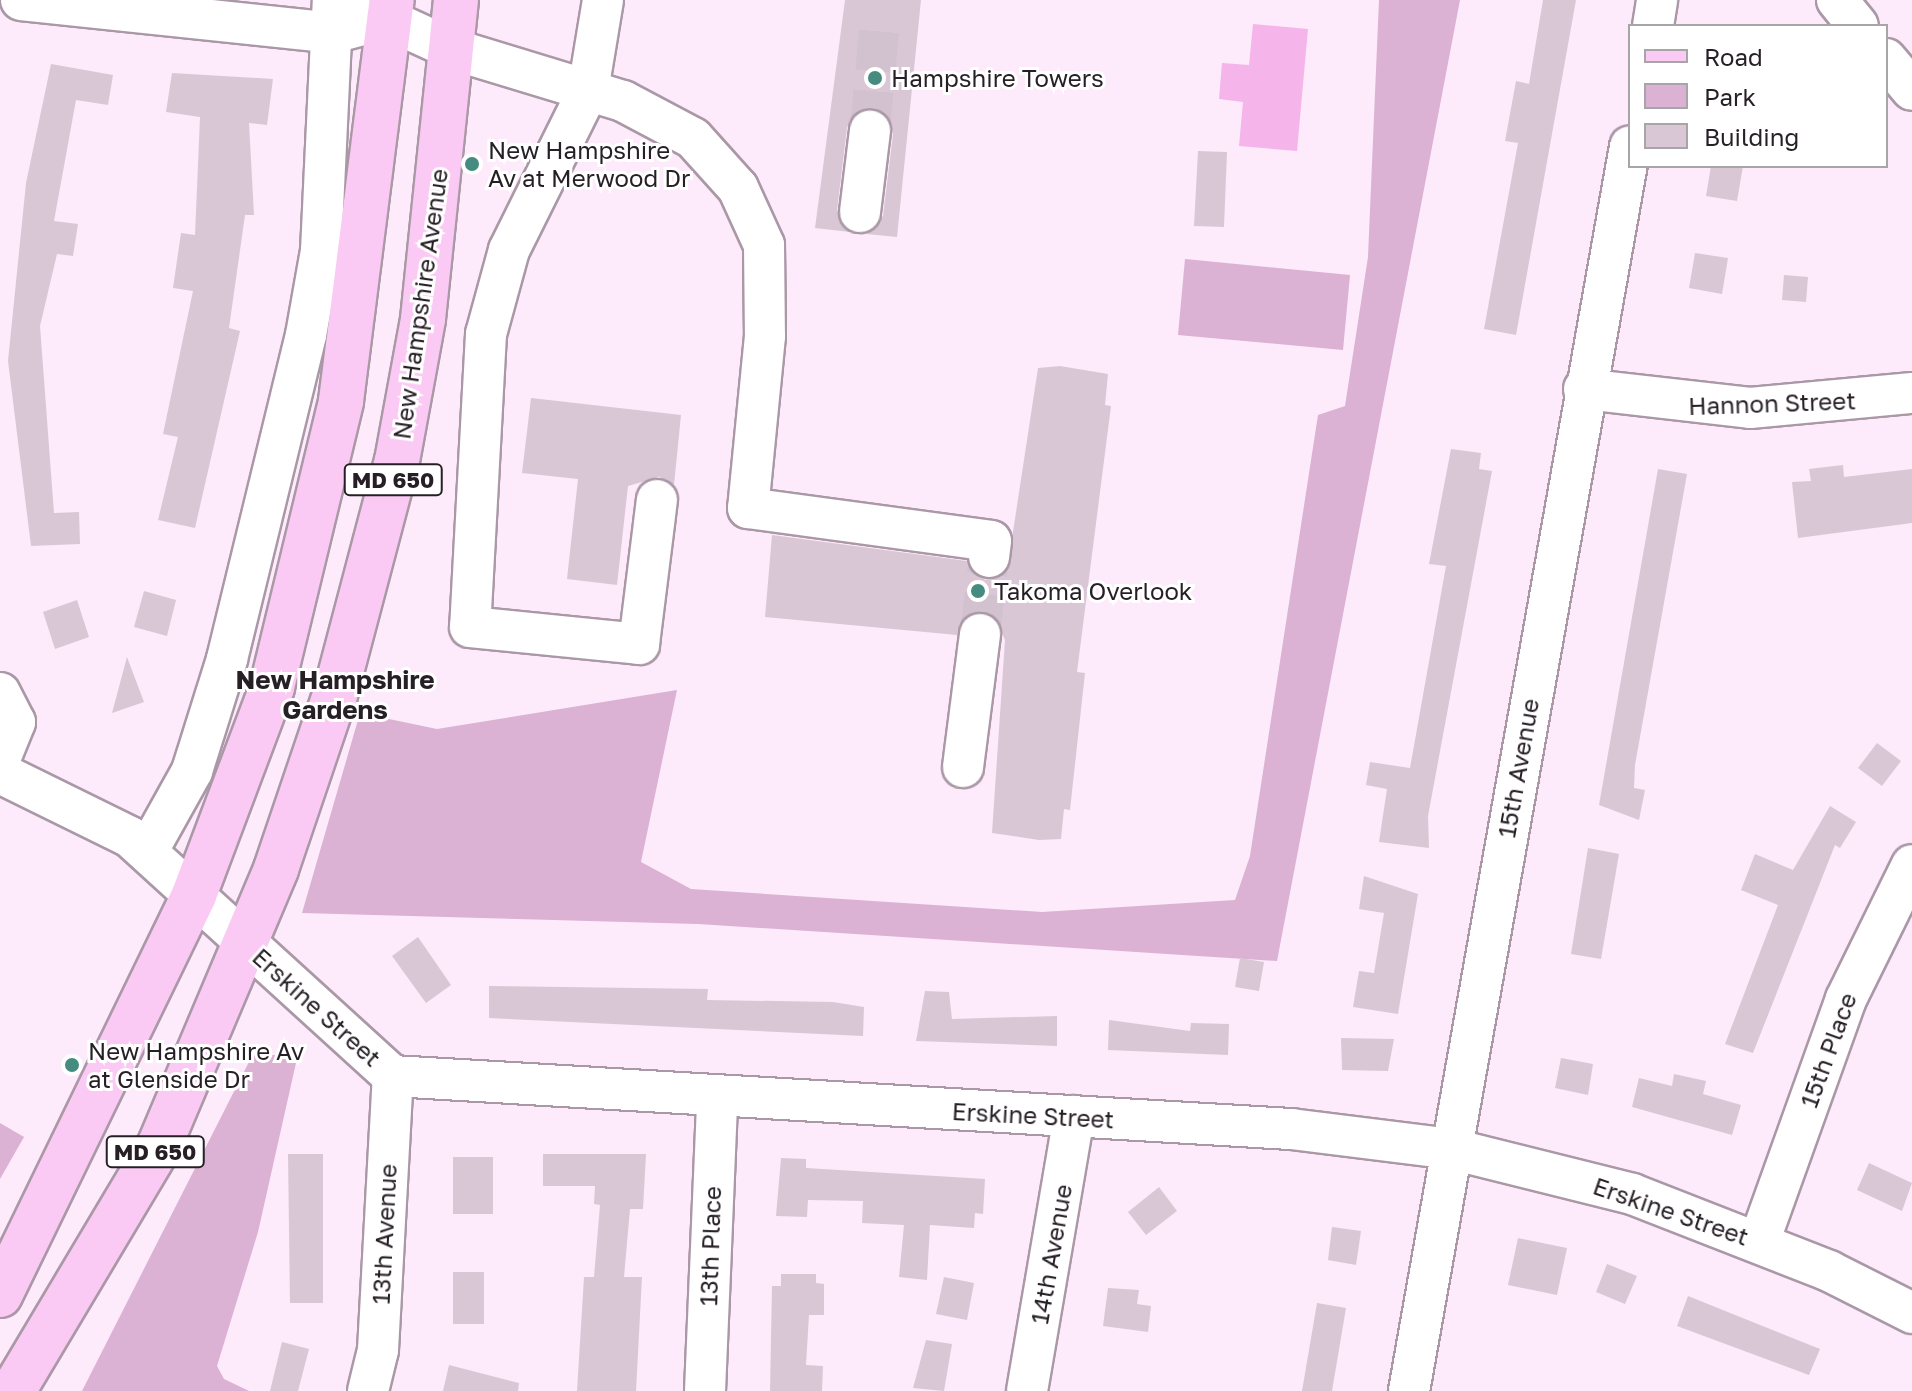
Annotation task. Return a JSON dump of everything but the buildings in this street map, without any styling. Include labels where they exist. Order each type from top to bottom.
[{"type":"main road","name":"New Hampshire Avenue","points":[[13,1391],[160,1144],[243,940],[276,869],[335,695],[397,461],[423,319],[456,0]]},
{"type":"main road","name":"MD 650","points":[[9,1277],[194,895],[272,687],[341,401],[391,9]]},
{"type":"street","points":[[21,0],[337,11],[391,9],[452,49],[588,91],[693,138],[738,188],[764,245],[765,336],[748,508],[991,541],[989,557]]},
{"type":"street","points":[[603,0],[588,91],[509,250],[486,334],[470,627],[639,644],[657,500]]},
{"type":"street","points":[[1653,24],[1657,0]]},
{"type":"street","points":[[1837,0],[1856,24]]},
{"type":"street","points":[[147,852],[192,771],[227,659],[306,335],[321,251],[337,11]]},
{"type":"street","points":[[1888,61],[1912,90]]},
{"type":"street","points":[[860,212],[870,131]]},
{"type":"street","name":"15th Avenue","points":[[1409,1391],[1584,389],[1628,157]]},
{"type":"street","name":"Hannon Street","points":[[1584,389],[1750,408],[1912,393]]},
{"type":"street","points":[[963,767],[980,634]]},
{"type":"street","points":[[0,693],[15,722],[9,766]]},
{"type":"street","name":"Erskine Street","points":[[9,766],[147,852],[393,1076],[717,1101],[1074,1116],[1291,1129],[1452,1149],[1632,1194],[1759,1242],[1912,1313]]},
{"type":"street","name":"15th Place","points":[[1759,1242],[1852,985],[1912,865]]},
{"type":"street","name":"13th Avenue","points":[[368,1391],[378,1350],[393,1076]]},
{"type":"street","name":"13th Place","points":[[705,1391],[717,1101]]},
{"type":"street","name":"14th Avenue","points":[[1027,1391],[1074,1116]]},
{"type":"green space","points":[[1379,0],[1460,0],[1277,961],[698,924],[302,913],[360,713],[437,729],[677,690],[641,862],[691,889],[1042,912],[1235,900],[1250,856],[1318,415],[1345,406],[1368,257]]},
{"type":"green space","points":[[1185,259],[1350,275],[1343,350],[1178,335]]},
{"type":"green space","points":[[298,1054],[258,1232],[217,1366],[224,1379],[249,1391],[82,1391],[252,1056]]},
{"type":"green space","points":[[0,1123],[24,1137],[0,1179]]},
{"type":"shaded area","points":[[1253,24],[1308,29],[1297,151],[1239,146],[1243,102],[1219,99],[1222,63],[1249,65]]},
{"type":"tunnel","points":[[870,131],[879,30]]},
{"type":"tunnel","points":[[980,634],[989,557]]},
{"type":"place","name":"Hampshire Towers","points":[[875,78]]},
{"type":"place","name":"New Hampshire Av at Merwood Dr","points":[[472,164]]},
{"type":"place","name":"Takoma Overlook","points":[[978,591]]},
{"type":"place","name":"New Hampshire Av at Glenside Dr","points":[[72,1065]]},
{"type":"district","name":"New Hampshire Gardens","points":[[335,695]]}]
